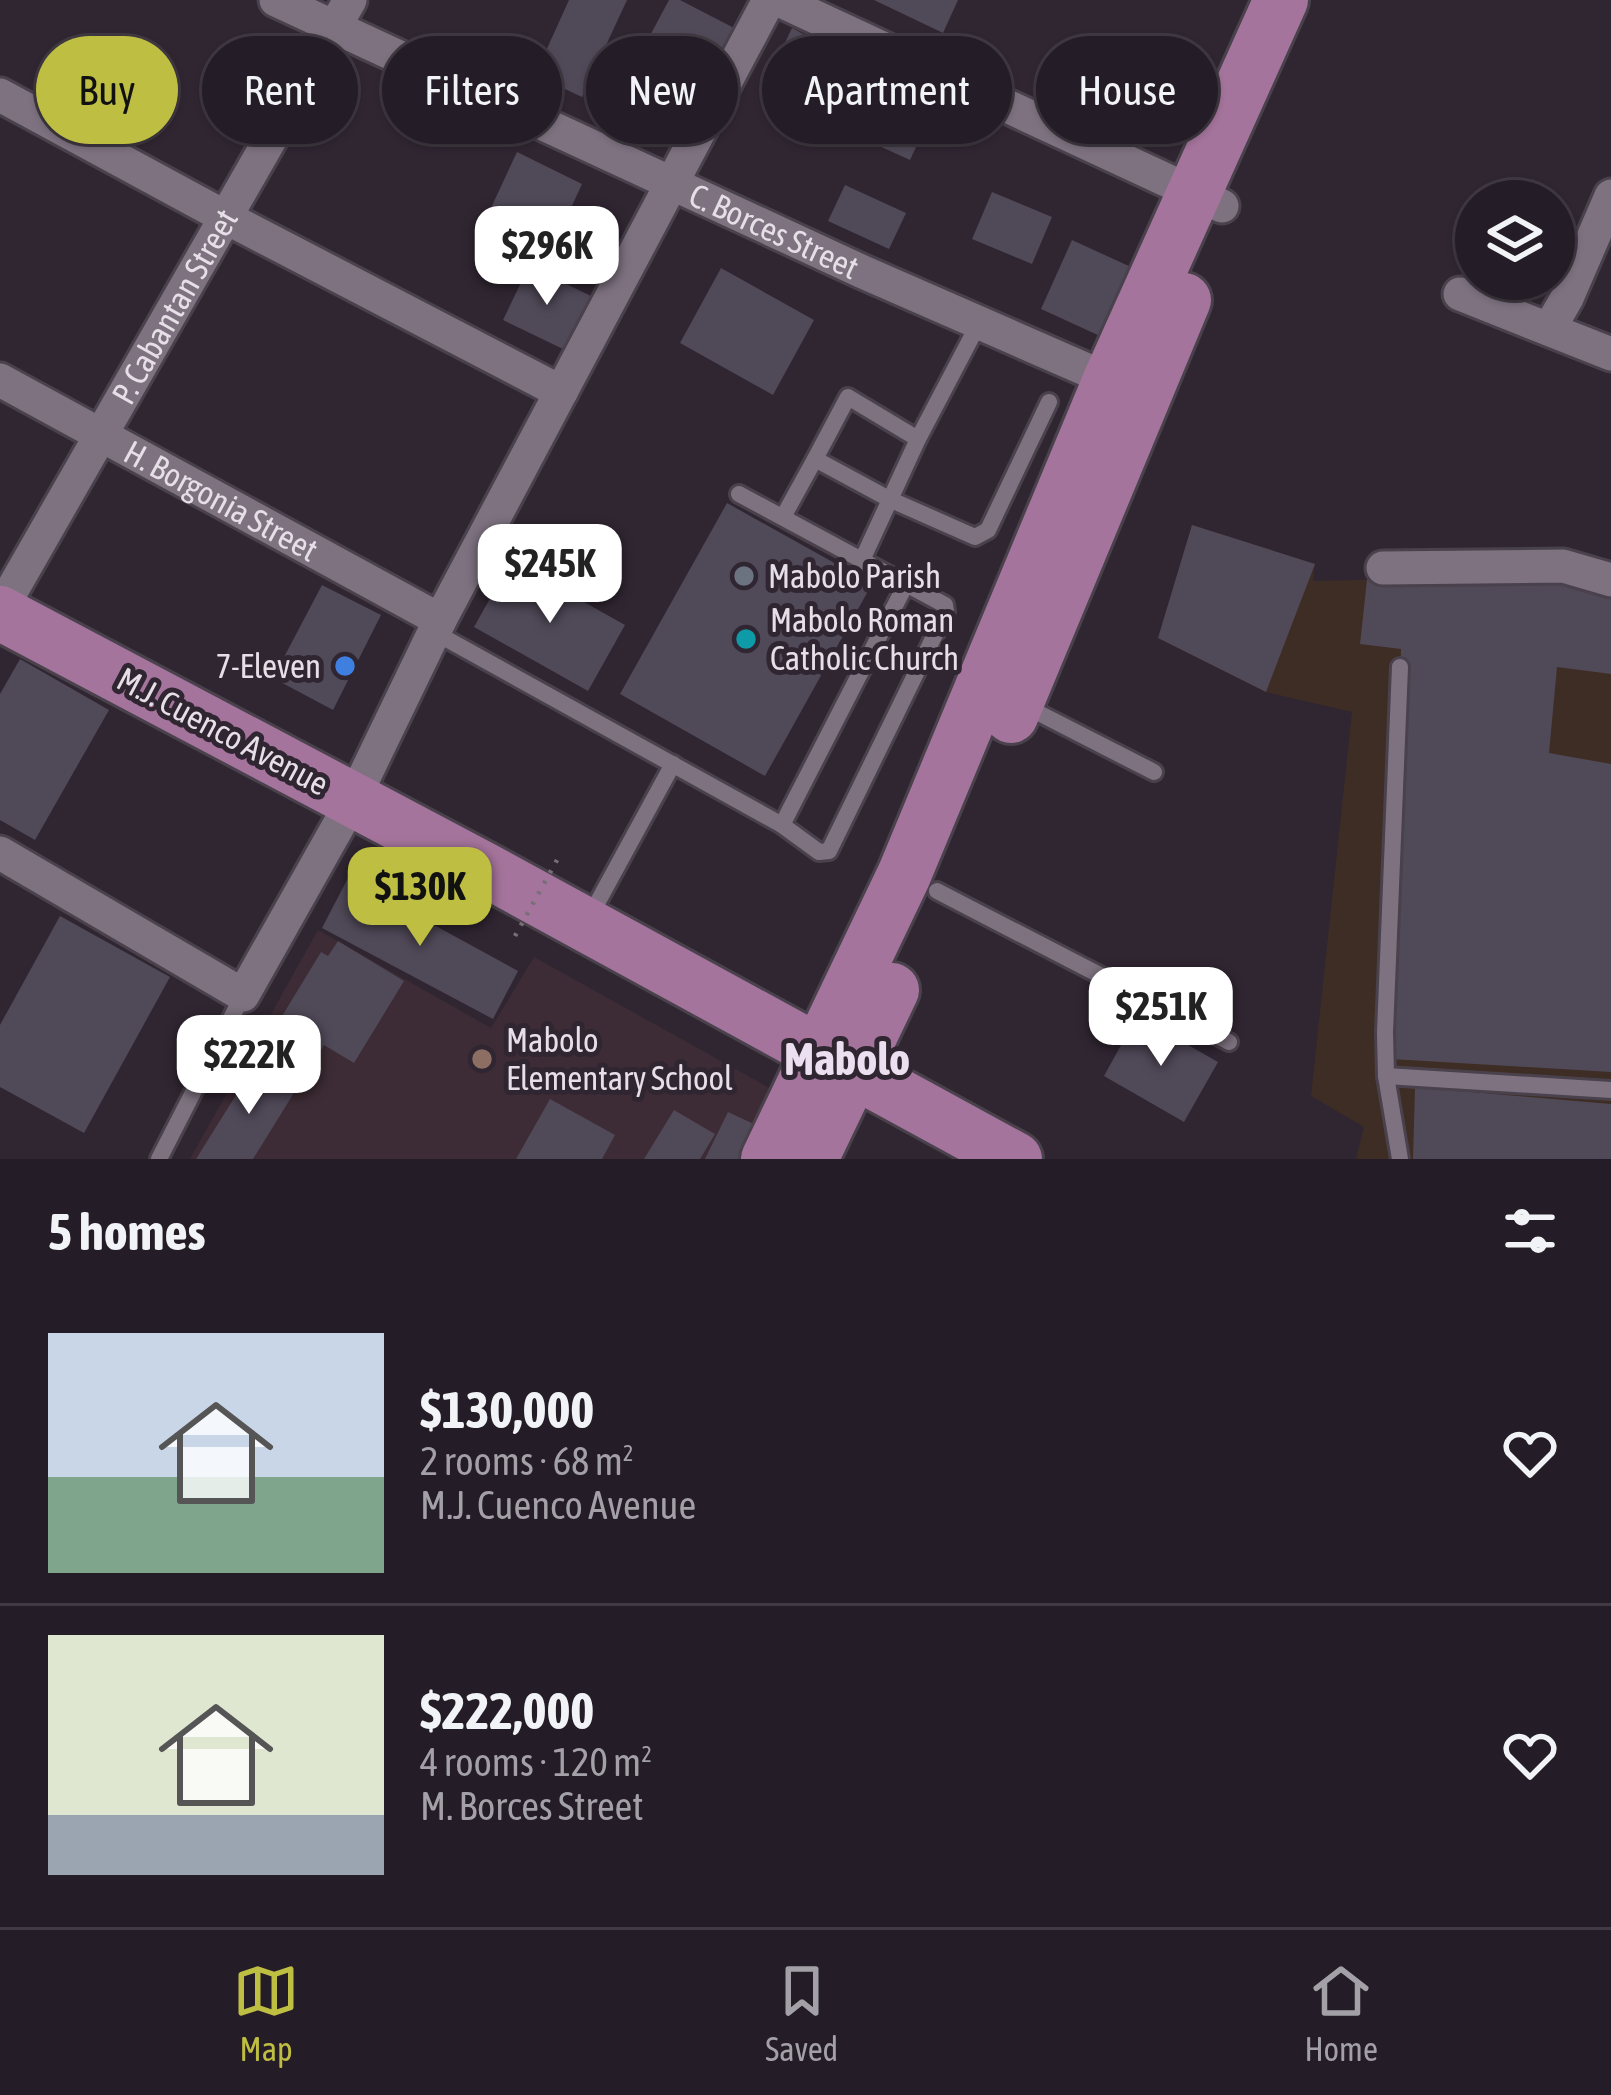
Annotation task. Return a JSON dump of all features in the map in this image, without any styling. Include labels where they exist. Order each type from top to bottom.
[{"type":"main road","points":[[811,1159],[838,1061],[904,875],[1128,387],[1208,200],[1281,0]]},
{"type":"main road","points":[[1208,200],[1314,0]]},
{"type":"main road","points":[[769,1159],[838,1061],[937,891],[1017,702],[1128,387]]},
{"type":"main road","name":"M.J. Cuenco Avenue","points":[[0,612],[1016,1159]]},
{"type":"street","name":"C. Borces Street","points":[[276,0],[342,14],[672,184],[1128,387]]},
{"type":"street","points":[[0,853],[243,995],[353,800],[437,626],[769,0]]},
{"type":"street","points":[[778,0],[1208,200]]},
{"type":"street","name":"P. Cabantan Street","points":[[0,612],[342,14]]},
{"type":"street","points":[[0,95],[561,392]]},
{"type":"street","points":[[1549,329],[1611,196]]},
{"type":"street","points":[[1475,300],[1611,354]]},
{"type":"street","name":"H. Borgonia Street","points":[[0,380],[437,626]]},
{"type":"street","points":[[1383,568],[1563,566],[1611,580]]},
{"type":"lane","points":[[863,558],[979,322]]},
{"type":"lane","points":[[783,517],[848,398],[918,439]]},
{"type":"lane","points":[[815,459],[889,499],[981,536],[1049,402]]},
{"type":"lane","points":[[437,626],[782,825],[818,852],[829,851],[946,612],[945,605],[740,494]]},
{"type":"lane","points":[[782,825],[905,586]]},
{"type":"lane","points":[[1400,667],[1385,1032],[1386,1076],[1400,1159]]},
{"type":"lane","points":[[1017,702],[1154,772]]},
{"type":"lane","points":[[585,924],[673,764]]},
{"type":"lane","points":[[937,891],[1229,1042]]},
{"type":"lane","points":[[159,1159],[243,995]]},
{"type":"lane","points":[[1386,1076],[1611,1090]]},
{"type":"path","points":[[515,936],[557,860]]},
{"type":"shaded area","points":[[1192,525],[1315,564],[1313,581],[1560,575],[1611,591],[1611,1159],[1356,1159],[1364,1127],[1311,1096],[1352,712],[1266,692],[1158,638]]},
{"type":"shaded area","name":"Mabolo Elementary School","points":[[318,930],[491,1028],[534,957],[771,1089],[743,1159],[190,1159]]},
{"type":"building","points":[[569,0],[627,0],[610,36],[586,36],[582,97],[562,88],[562,36],[553,36]]},
{"type":"building","points":[[669,0],[680,0],[736,29],[732,36],[650,36]]},
{"type":"building","points":[[874,0],[958,0],[943,33]]},
{"type":"building","points":[[875,144],[917,144],[910,160]]},
{"type":"building","points":[[517,152],[582,184],[549,256],[483,225]]},
{"type":"building","points":[[845,185],[906,213],[889,249],[828,221]]},
{"type":"building","points":[[992,192],[1052,217],[1032,264],[972,239]]},
{"type":"building","points":[[1072,240],[1131,267],[1100,336],[1041,309]]},
{"type":"building","points":[[529,266],[591,296],[565,350],[503,320]]},
{"type":"building","points":[[721,268],[814,320],[773,395],[680,343]]},
{"type":"building","name":"Mabolo Roman Catholic Church","points":[[727,503],[872,584],[765,776],[620,694]]},
{"type":"building","points":[[1192,525],[1315,564],[1266,692],[1158,638]]},
{"type":"building","points":[[511,561],[625,625],[588,691],[474,627]]},
{"type":"building","points":[[1560,575],[1611,591],[1611,674],[1557,667],[1549,753],[1611,764],[1611,1072],[1391,1059],[1401,649],[1360,644],[1367,580]]},
{"type":"building","points":[[322,585],[381,615],[333,710],[273,678]]},
{"type":"building","points":[[20,659],[109,710],[35,840],[0,820],[0,694]]},
{"type":"building","points":[[348,878],[518,971],[493,1019],[322,928]]},
{"type":"building","points":[[60,916],[170,977],[84,1133],[0,1087],[0,1025]]},
{"type":"building","points":[[338,941],[404,981],[354,1063],[324,1045],[300,1085],[256,1059],[321,952],[328,956]]},
{"type":"building","points":[[1137,1016],[1218,1062],[1184,1122],[1104,1076]]},
{"type":"building","points":[[256,1063],[297,1088],[253,1159],[196,1159]]},
{"type":"building","points":[[1415,1087],[1611,1104],[1611,1159],[1413,1159]]},
{"type":"building","points":[[550,1099],[615,1135],[602,1159],[516,1159]]},
{"type":"building","points":[[674,1110],[715,1134],[700,1159],[644,1159]]},
{"type":"building","points":[[728,1112],[756,1125],[741,1159],[705,1159]]},
{"type":"place","name":"Mabolo Parish","points":[[744,576]]},
{"type":"place","name":"Mabolo Roman Catholic Church","points":[[746,639]]},
{"type":"place","name":"7-Eleven","points":[[345,666]]},
{"type":"place","name":"Mabolo Elementary School","points":[[482,1059]]},
{"type":"district","name":"Mabolo","points":[[847,1059]]}]
